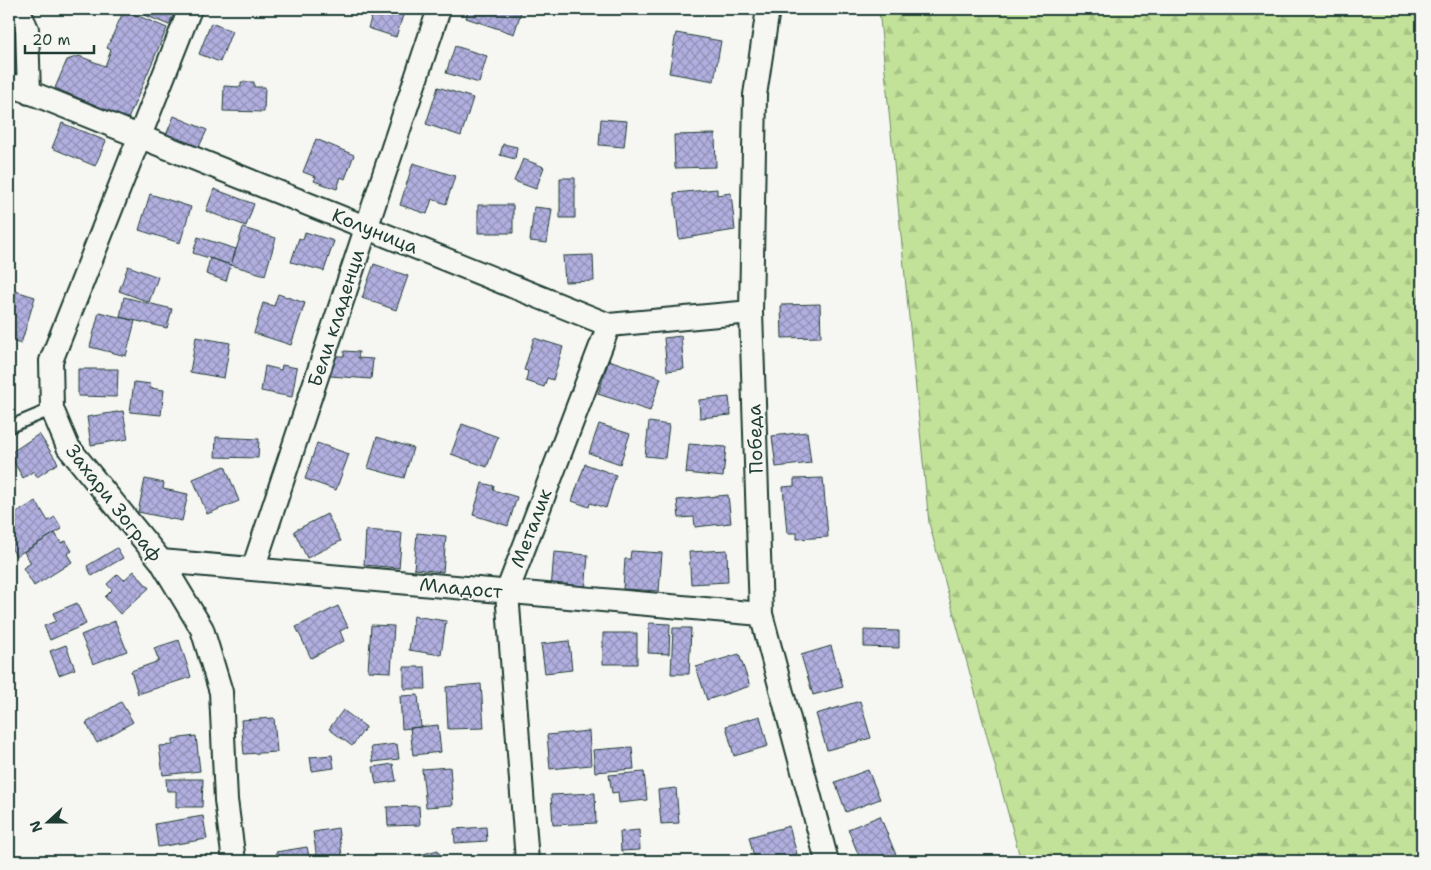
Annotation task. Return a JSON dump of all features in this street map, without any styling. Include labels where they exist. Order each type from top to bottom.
[{"type":"street","points":[[18,9],[27,29],[19,89]]},
{"type":"street","name":"Захари Зограф","points":[[190,9],[51,361],[52,409],[68,447],[161,561],[202,629],[221,692],[226,800],[234,861]]},
{"type":"street","name":"Бели кладенци","points":[[253,570],[439,9]]},
{"type":"street","name":"Победа","points":[[768,9],[755,96],[750,312],[761,614],[827,861]]},
{"type":"street","name":"Колуница","points":[[19,89],[609,325],[750,312]]},
{"type":"street","name":"Металик","points":[[526,861],[507,592],[609,325]]},
{"type":"street","name":"Младост","points":[[161,561],[761,614]]},
{"type":"lane","points":[[9,427],[52,409]]},
{"type":"green space","points":[[879,9],[1422,9],[1422,861],[1021,861],[929,523]]},
{"type":"building","points":[[141,9],[176,9],[169,25],[140,13]]},
{"type":"building","points":[[374,9],[405,9],[396,37],[368,28]]},
{"type":"building","points":[[469,9],[522,9],[514,34],[466,18]]},
{"type":"building","points":[[124,10],[167,28],[128,119],[55,88],[67,60],[79,56],[105,66],[111,50],[107,48]]},
{"type":"building","points":[[211,23],[232,31],[220,62],[199,54]]},
{"type":"building","points":[[676,33],[721,41],[714,81],[669,73]]},
{"type":"building","points":[[455,46],[487,56],[479,83],[446,73]]},
{"type":"building","points":[[241,82],[254,82],[254,87],[265,87],[264,112],[223,111],[224,86],[241,87]]},
{"type":"building","points":[[438,87],[473,98],[461,136],[426,124]]},
{"type":"building","points":[[174,116],[207,130],[198,149],[166,135]]},
{"type":"building","points":[[601,119],[627,121],[624,147],[599,145]]},
{"type":"building","points":[[62,123],[106,141],[95,166],[52,148]]},
{"type":"building","points":[[715,134],[716,167],[675,168],[674,135]]},
{"type":"building","points":[[316,139],[354,155],[345,179],[341,177],[337,189],[314,181],[316,177],[303,172]]},
{"type":"building","points":[[503,144],[517,147],[515,159],[500,155]]},
{"type":"building","points":[[523,159],[544,167],[536,189],[514,181]]},
{"type":"building","points":[[413,163],[455,176],[446,204],[432,199],[427,214],[400,205]]},
{"type":"building","points":[[560,178],[575,178],[575,218],[560,218]]},
{"type":"building","points":[[214,189],[254,204],[246,226],[206,211]]},
{"type":"building","points":[[717,189],[717,195],[731,193],[735,230],[679,239],[674,193]]},
{"type":"building","points":[[150,194],[191,207],[180,243],[139,230]]},
{"type":"building","points":[[478,205],[513,205],[513,233],[478,233]]},
{"type":"building","points":[[534,207],[552,209],[547,243],[530,241]]},
{"type":"building","points":[[243,228],[276,238],[265,275],[231,265]]},
{"type":"building","points":[[305,232],[334,241],[324,271],[291,262],[299,238],[303,240]]},
{"type":"building","points":[[198,237],[236,249],[231,265],[193,253]]},
{"type":"building","points":[[593,255],[594,281],[565,282],[563,256]]},
{"type":"building","points":[[210,258],[231,265],[226,281],[206,274]]},
{"type":"building","points":[[374,264],[408,276],[396,310],[362,298]]},
{"type":"building","points":[[128,266],[158,277],[149,302],[119,291]]},
{"type":"building","points":[[9,289],[35,297],[21,344],[9,340]]},
{"type":"building","points":[[278,294],[305,303],[291,345],[254,333],[263,303],[274,306]]},
{"type":"building","points":[[124,297],[172,309],[167,328],[120,317]]},
{"type":"building","points":[[820,304],[821,337],[782,338],[781,305]]},
{"type":"building","points":[[99,312],[135,321],[126,356],[90,347]]},
{"type":"building","points":[[681,336],[684,369],[667,371],[664,338]]},
{"type":"building","points":[[196,337],[230,343],[224,378],[190,372]]},
{"type":"building","points":[[534,338],[563,347],[553,380],[547,378],[544,387],[526,381],[528,371],[524,370]]},
{"type":"building","points":[[344,351],[359,352],[358,358],[373,359],[371,379],[330,376],[332,356],[344,356]]},
{"type":"building","points":[[609,360],[661,378],[650,411],[598,394]]},
{"type":"building","points":[[282,365],[297,368],[292,397],[261,391],[265,366],[281,370]]},
{"type":"building","points":[[78,369],[118,369],[117,397],[78,396]]},
{"type":"building","points":[[134,382],[151,384],[150,388],[164,390],[161,415],[130,412]]},
{"type":"building","points":[[729,397],[731,415],[700,418],[699,400]]},
{"type":"building","points":[[123,411],[128,439],[91,445],[87,417]]},
{"type":"building","points":[[649,422],[669,425],[665,458],[645,456]]},
{"type":"building","points":[[462,424],[498,437],[487,467],[451,454]]},
{"type":"building","points":[[599,424],[630,434],[620,464],[589,453]]},
{"type":"building","points":[[807,432],[811,463],[776,467],[772,436]]},
{"type":"building","points":[[39,434],[58,463],[37,477],[34,471],[23,478],[9,454]]},
{"type":"building","points":[[216,437],[259,439],[258,458],[215,457]]},
{"type":"building","points":[[377,437],[413,448],[404,478],[368,468]]},
{"type":"building","points":[[317,443],[349,454],[336,490],[305,479]]},
{"type":"building","points":[[689,444],[726,447],[723,477],[686,473]]},
{"type":"building","points":[[585,464],[616,475],[606,508],[590,503],[589,507],[572,501]]},
{"type":"building","points":[[225,466],[239,501],[207,514],[193,479]]},
{"type":"building","points":[[823,478],[828,537],[797,539],[797,533],[787,533],[783,487],[794,486],[794,479]]},
{"type":"building","points":[[145,479],[164,483],[163,489],[188,494],[182,521],[138,512]]},
{"type":"building","points":[[482,483],[494,486],[493,490],[517,497],[508,526],[473,515]]},
{"type":"building","points":[[728,495],[731,523],[695,527],[694,517],[679,518],[677,500]]},
{"type":"building","points":[[36,501],[48,521],[55,517],[62,529],[16,556],[9,544],[9,517]]},
{"type":"building","points":[[327,514],[341,541],[307,558],[294,531]]},
{"type":"building","points":[[366,530],[402,533],[399,568],[364,565]]},
{"type":"building","points":[[55,533],[61,543],[66,541],[72,551],[67,554],[72,562],[34,586],[23,568],[31,563],[24,552]]},
{"type":"building","points":[[417,533],[446,536],[443,572],[414,569]]},
{"type":"building","points":[[117,548],[123,558],[92,576],[87,566]]},
{"type":"building","points":[[727,550],[728,582],[691,584],[689,552]]},
{"type":"building","points":[[631,551],[662,553],[659,591],[623,589],[625,559],[630,559]]},
{"type":"building","points":[[554,552],[588,555],[585,593],[551,590]]},
{"type":"building","points":[[134,571],[149,588],[120,614],[105,597],[112,590],[107,584],[118,574],[124,580]]},
{"type":"building","points":[[77,603],[86,624],[50,640],[44,626],[56,621],[53,613]]},
{"type":"building","points":[[338,606],[348,627],[340,631],[344,641],[311,658],[296,627]]},
{"type":"building","points":[[414,616],[446,621],[441,655],[409,650]]},
{"type":"building","points":[[115,621],[127,651],[93,664],[81,635]]},
{"type":"building","points":[[649,623],[670,624],[669,654],[648,653]]},
{"type":"building","points":[[371,625],[394,626],[391,672],[368,671]]},
{"type":"building","points":[[673,628],[691,628],[689,674],[671,674]]},
{"type":"building","points":[[864,630],[899,631],[899,648],[864,647]]},
{"type":"building","points":[[603,633],[637,633],[637,664],[603,664]]},
{"type":"building","points":[[179,640],[191,677],[138,694],[131,671],[159,661],[154,648]]},
{"type":"building","points":[[569,641],[572,670],[545,673],[541,644]]},
{"type":"building","points":[[66,645],[75,669],[59,675],[50,651]]},
{"type":"building","points":[[831,646],[843,687],[813,695],[801,655]]},
{"type":"building","points":[[739,654],[750,686],[707,700],[696,667]]},
{"type":"building","points":[[404,667],[425,667],[426,689],[404,689]]},
{"type":"building","points":[[481,684],[484,728],[448,729],[446,687]]},
{"type":"building","points":[[418,695],[421,727],[402,729],[400,696]]},
{"type":"building","points":[[860,701],[871,738],[827,750],[816,714]]},
{"type":"building","points":[[121,702],[133,722],[97,743],[86,723]]},
{"type":"building","points":[[343,710],[366,727],[352,746],[329,729]]},
{"type":"building","points":[[760,716],[768,746],[734,756],[726,726]]},
{"type":"building","points":[[274,718],[277,752],[244,754],[241,720]]},
{"type":"building","points":[[438,725],[441,752],[413,755],[410,728]]},
{"type":"building","points":[[589,731],[591,765],[550,769],[547,735]]},
{"type":"building","points":[[196,736],[200,771],[163,775],[159,746],[173,745],[173,739]]},
{"type":"building","points":[[397,744],[399,759],[373,762],[371,747]]},
{"type":"building","points":[[632,747],[634,769],[595,772],[593,750]]},
{"type":"building","points":[[332,755],[334,768],[312,771],[310,757]]},
{"type":"building","points":[[393,764],[396,781],[376,784],[373,767]]},
{"type":"building","points":[[450,767],[453,805],[426,807],[422,769]]},
{"type":"building","points":[[868,770],[880,799],[846,812],[835,782]]},
{"type":"building","points":[[644,772],[647,800],[619,803],[618,792],[612,793],[609,775]]},
{"type":"building","points":[[166,779],[203,779],[202,807],[176,807],[176,791],[167,791]]},
{"type":"building","points":[[676,788],[679,823],[661,824],[658,790]]},
{"type":"building","points":[[595,793],[596,823],[553,825],[551,795]]},
{"type":"building","points":[[419,806],[420,825],[388,826],[387,807]]},
{"type":"building","points":[[203,816],[207,839],[158,847],[155,824]]},
{"type":"building","points":[[880,816],[896,855],[882,861],[861,861],[848,829]]},
{"type":"building","points":[[789,826],[797,854],[771,861],[755,861],[749,837]]},
{"type":"building","points":[[486,827],[487,841],[455,843],[454,829]]},
{"type":"building","points":[[338,828],[342,855],[317,859],[313,832]]},
{"type":"building","points":[[639,830],[640,850],[621,851],[620,832]]},
{"type":"building","points":[[307,847],[310,861],[278,861],[276,852]]},
{"type":"building","points":[[438,850],[442,861],[402,860]]}]
